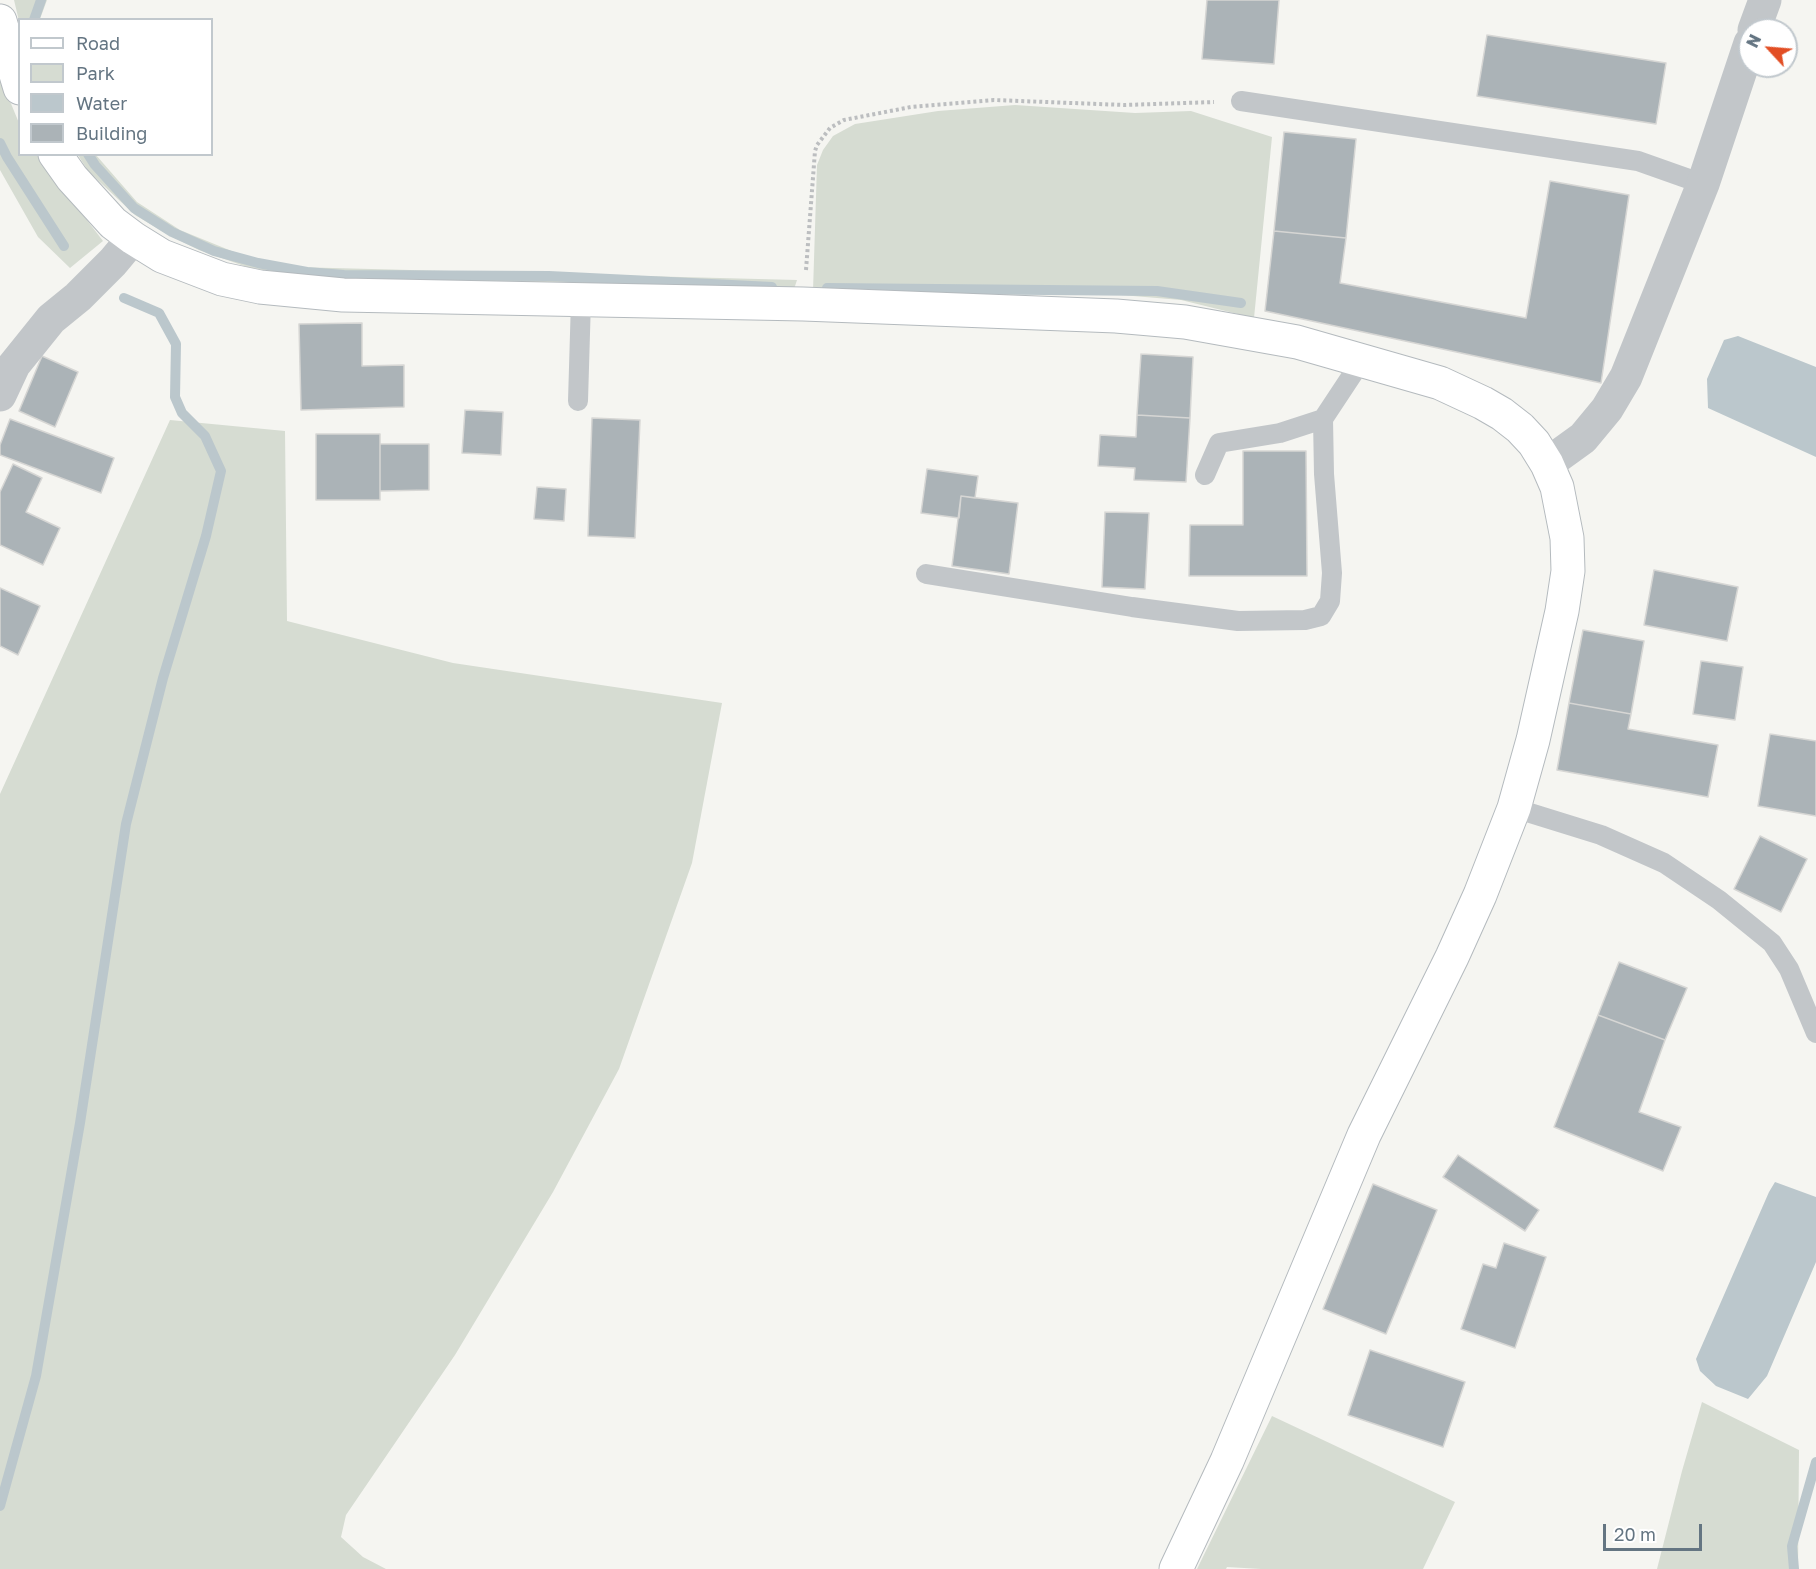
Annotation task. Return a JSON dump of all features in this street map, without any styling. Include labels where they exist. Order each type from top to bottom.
[{"type":"main road","points":[[0,21],[18,81]]},
{"type":"main road","points":[[56,156],[72,178],[113,223],[133,238],[162,256],[189,268],[222,279],[260,287],[343,295],[803,304],[1116,316],[1185,322],[1297,342],[1440,383],[1483,403],[1520,428],[1534,443],[1557,487],[1564,513],[1568,538],[1568,571],[1562,611],[1535,730],[1514,808],[1457,946],[1364,1135],[1227,1461],[1176,1569]]},
{"type":"street","points":[[1758,18],[1765,0]]},
{"type":"street","points":[[1547,464],[1583,438],[1607,408],[1626,377],[1703,184],[1738,78]]},
{"type":"street","points":[[0,395],[14,365],[44,327],[113,262],[133,238]]},
{"type":"lane","points":[[1241,101],[1638,161],[1703,184]]},
{"type":"lane","points":[[578,401],[581,300]]},
{"type":"lane","points":[[926,574],[1132,608],[1238,621],[1305,620],[1321,616],[1330,601],[1332,573],[1324,474],[1323,419],[1362,360]]},
{"type":"lane","points":[[1205,476],[1219,442],[1280,433],[1323,419]]},
{"type":"lane","points":[[1514,808],[1612,840],[1664,863],[1719,900],[1772,943],[1789,969],[1816,1033]]},
{"type":"path","points":[[803,304],[812,161],[816,145],[836,124],[852,118],[911,107],[994,100],[1124,105],[1241,101]]},
{"type":"green space","points":[[14,0],[47,0],[40,18],[18,18]]},
{"type":"green space","points":[[0,77],[18,121],[18,156],[38,156],[103,241],[70,268],[38,237],[0,170]]},
{"type":"green space","points":[[1015,105],[1135,113],[1191,111],[1272,137],[1254,318],[1181,300],[1121,295],[813,291],[817,165],[823,150],[833,136],[855,124],[938,111]]},
{"type":"green space","points":[[79,156],[97,156],[137,202],[180,230],[239,254],[294,267],[797,280],[792,295],[290,275],[247,267],[199,250],[167,234],[135,215],[88,171]]},
{"type":"green space","points":[[170,420],[285,431],[287,621],[453,663],[722,703],[692,863],[619,1069],[553,1192],[455,1355],[346,1515],[341,1537],[363,1557],[386,1569],[0,1569],[0,794]]},
{"type":"green space","points":[[1702,1402],[1799,1450],[1798,1569],[1657,1569]]},
{"type":"green space","points":[[1272,1416],[1455,1502],[1423,1569],[1227,1567],[1226,1569],[1197,1569]]},
{"type":"water","points":[[1738,336],[1816,367],[1816,457],[1708,408],[1707,379],[1724,340]]},
{"type":"water","points":[[1775,1182],[1816,1197],[1816,1262],[1767,1376],[1748,1399],[1716,1386],[1700,1371],[1696,1359]]},
{"type":"building","points":[[1207,0],[1279,0],[1274,64],[1202,59]]},
{"type":"building","points":[[1487,35],[1666,63],[1656,124],[1477,96]]},
{"type":"building","points":[[1284,132],[1356,139],[1346,238],[1274,231]]},
{"type":"building","points":[[1550,181],[1629,195],[1601,383],[1265,311],[1274,231],[1346,238],[1340,283],[1526,318]]},
{"type":"building","points":[[362,323],[362,366],[404,365],[404,407],[301,410],[299,324]]},
{"type":"building","points":[[1141,354],[1193,357],[1190,418],[1137,415]]},
{"type":"building","points":[[42,356],[78,372],[55,427],[19,411]]},
{"type":"building","points":[[465,410],[503,412],[501,455],[462,453]]},
{"type":"building","points":[[1137,415],[1190,418],[1186,482],[1134,480],[1135,468],[1098,466],[1100,435],[1136,437]]},
{"type":"building","points":[[592,418],[640,420],[635,538],[588,536]]},
{"type":"building","points":[[10,419],[114,458],[101,493],[0,455],[0,445]]},
{"type":"building","points":[[316,434],[380,434],[380,500],[316,500]]},
{"type":"building","points":[[380,444],[429,444],[429,490],[380,491]]},
{"type":"building","points":[[1243,451],[1306,451],[1307,576],[1189,576],[1190,525],[1243,525]]},
{"type":"building","points":[[13,464],[42,478],[26,512],[60,528],[43,565],[0,545],[0,492]]},
{"type":"building","points":[[927,469],[978,476],[975,498],[961,496],[959,518],[921,513]]},
{"type":"building","points":[[537,487],[566,489],[564,521],[534,519]]},
{"type":"building","points":[[961,496],[1018,503],[1009,574],[952,566]]},
{"type":"building","points":[[1105,512],[1149,513],[1145,589],[1102,587]]},
{"type":"building","points":[[1654,570],[1738,587],[1727,641],[1644,625]]},
{"type":"building","points":[[0,588],[40,606],[18,655],[0,646]]},
{"type":"building","points":[[1583,630],[1644,641],[1631,714],[1569,703]]},
{"type":"building","points":[[1701,661],[1743,667],[1735,720],[1693,714]]},
{"type":"building","points":[[1569,703],[1631,714],[1628,729],[1718,745],[1708,797],[1557,770]]},
{"type":"building","points":[[1770,734],[1816,741],[1816,816],[1758,806]]},
{"type":"building","points":[[1760,836],[1807,859],[1781,912],[1734,889]]},
{"type":"building","points":[[1619,962],[1687,988],[1665,1040],[1598,1015]]},
{"type":"building","points":[[1598,1015],[1665,1040],[1639,1112],[1681,1127],[1663,1171],[1554,1127]]},
{"type":"building","points":[[1458,1155],[1539,1210],[1525,1231],[1443,1177]]},
{"type":"building","points":[[1373,1184],[1437,1210],[1386,1334],[1323,1309]]},
{"type":"building","points":[[1504,1243],[1546,1257],[1515,1348],[1461,1329],[1483,1264],[1496,1268]]},
{"type":"building","points":[[1370,1350],[1465,1382],[1443,1447],[1348,1415]]},
{"type":"waterway","points":[[35,18],[41,0]]},
{"type":"waterway","points":[[0,143],[64,246]]},
{"type":"waterway","points":[[89,156],[134,208],[172,232],[214,251],[258,263],[307,272],[344,275],[549,276],[772,287]]},
{"type":"waterway","points":[[827,288],[1157,291],[1241,303]]},
{"type":"waterway","points":[[0,1506],[36,1376],[80,1123],[126,824],[163,678],[206,536],[221,471],[205,436],[182,413],[175,397],[176,344],[159,313],[124,298]]},
{"type":"waterway","points":[[1794,1569],[1792,1546],[1816,1462]]}]
